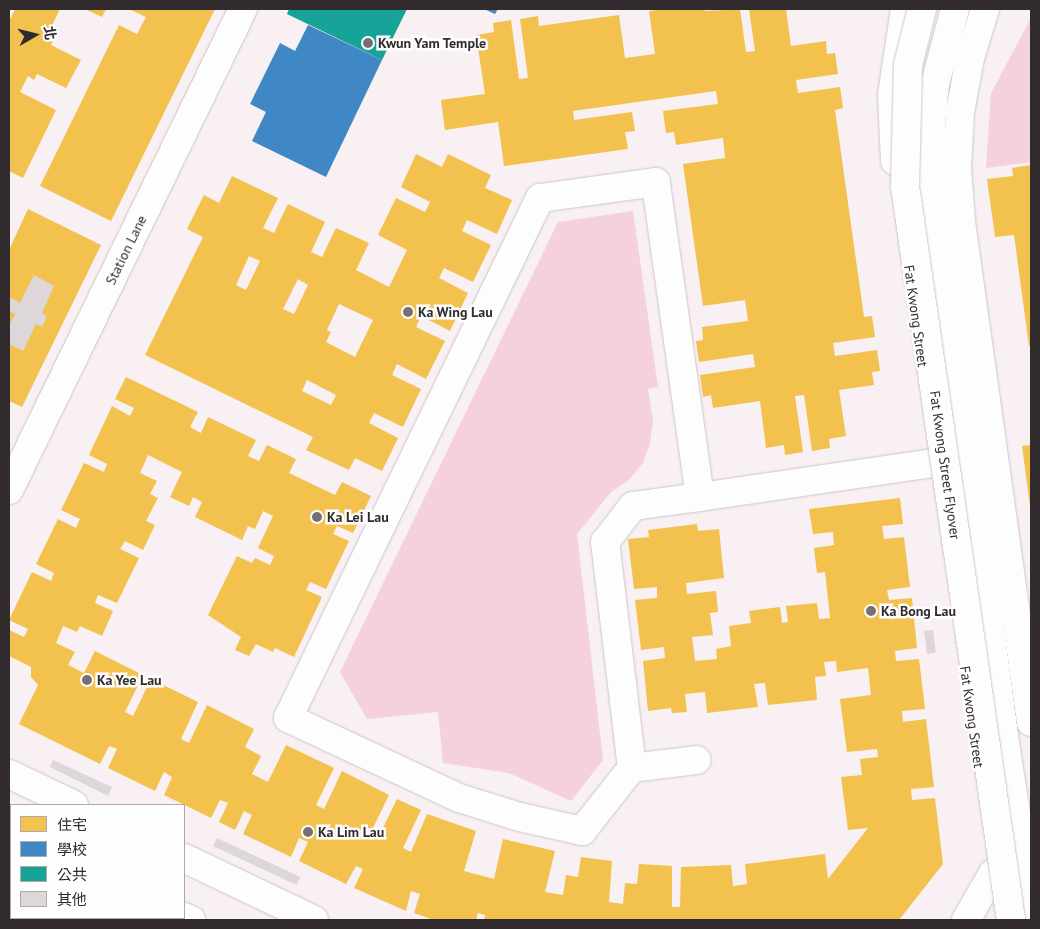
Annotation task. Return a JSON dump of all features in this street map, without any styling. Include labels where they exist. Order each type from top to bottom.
[{"type":"street","name":"Station Lane","points":[[9,490],[243,9]]},
{"type":"street","name":"Fat Kwong Street","points":[[905,9],[892,95],[894,154],[946,462],[993,873],[1003,920]]},
{"type":"street","name":"Fat Kwong Street Flyover","points":[[922,9],[908,65],[905,186],[1011,920]]},
{"type":"street","name":"Fat Kwong Street Flyover","points":[[955,9],[935,84],[931,123],[932,194],[1005,743],[1031,909]]},
{"type":"street","points":[[985,9],[970,58],[962,103],[957,168],[962,232],[1031,722]]},
{"type":"street","points":[[697,760],[632,768],[582,831],[520,817],[459,798],[288,718],[540,198],[656,182],[700,497]]},
{"type":"street","points":[[632,768],[605,542],[633,506],[946,462]]},
{"type":"street","points":[[9,774],[72,804]]},
{"type":"street","points":[[185,858],[314,920]]},
{"type":"street","points":[[966,920],[993,873]]},
{"type":"shaded area","points":[[1031,18],[1031,162],[986,168],[991,93]]},
{"type":"shaded area","points":[[633,211],[658,387],[648,389],[653,421],[650,443],[643,463],[629,480],[611,492],[577,534],[603,760],[571,801],[509,773],[443,763],[438,712],[367,719],[340,672],[558,222]]},
{"type":"building: 住宅","points":[[15,9],[60,9],[47,36],[53,40],[51,45],[81,60],[66,88],[37,74],[34,80],[28,76],[20,92],[56,110],[23,178],[9,171],[9,22]]},
{"type":"building: 住宅","points":[[85,9],[106,9],[102,17]]},
{"type":"building: 住宅","points":[[129,9],[215,9],[111,221],[40,186],[119,25],[137,34],[146,17]]},
{"type":"building: 住宅","points":[[704,9],[705,11],[740,9],[746,52],[755,51],[749,9],[786,9],[791,46],[826,41],[827,54],[835,53],[838,74],[796,80],[798,93],[840,87],[843,108],[835,110],[864,317],[872,316],[875,337],[833,343],[835,356],[877,350],[880,371],[872,372],[874,385],[839,390],[846,436],[829,439],[830,448],[812,451],[804,395],[795,396],[803,452],[785,455],[784,445],[766,448],[760,401],[713,408],[711,395],[703,397],[700,375],[755,367],[753,354],[699,362],[696,341],[703,340],[702,327],[748,321],[745,300],[703,306],[683,164],[725,158],[723,138],[676,145],[674,132],[666,133],[663,111],[718,104],[716,91],[573,111],[574,120],[632,112],[635,131],[625,132],[628,149],[504,166],[498,122],[445,130],[441,100],[485,94],[476,35],[494,32],[493,23],[511,20],[519,79],[528,78],[520,19],[538,16],[539,26],[619,15],[625,58],[655,54],[649,11]]},
{"type":"building: 住宅","name":"Ka Wing Lau","points":[[416,154],[442,167],[448,154],[491,175],[485,188],[512,200],[497,234],[467,220],[462,231],[491,245],[473,282],[444,268],[439,278],[468,293],[450,331],[421,316],[416,327],[445,341],[426,379],[397,364],[392,375],[421,389],[403,427],[374,413],[369,423],[398,438],[382,471],[355,458],[349,470],[306,450],[313,437],[145,355],[203,237],[187,229],[204,195],[219,203],[232,176],[278,198],[263,228],[274,233],[288,204],[325,222],[311,252],[322,257],[336,228],[369,243],[356,270],[389,287],[407,250],[378,235],[396,198],[425,212],[430,202],[401,187]],"holes":[[[249,256],[260,261],[246,290],[236,285]],[[298,279],[308,285],[294,314],[283,309]],[[339,304],[373,320],[355,357],[326,342],[331,332],[327,330]],[[307,380],[336,395],[331,405],[302,391]]]},
{"type":"building: 住宅","points":[[1031,165],[1031,346],[1029,346],[1014,235],[995,237],[987,179],[1013,176],[1012,168]]},
{"type":"building: 住宅","points":[[28,209],[101,245],[22,407],[9,401],[9,250]]},
{"type":"building: 住宅","points":[[126,377],[198,412],[190,427],[201,433],[208,417],[256,440],[248,456],[259,461],[267,445],[296,459],[289,473],[335,495],[342,482],[371,496],[353,533],[337,526],[333,534],[349,541],[326,589],[310,582],[306,590],[322,597],[294,657],[275,648],[273,652],[256,644],[249,656],[235,650],[241,637],[208,615],[237,556],[252,563],[255,558],[270,565],[274,556],[258,548],[273,516],[263,511],[255,529],[248,526],[242,540],[195,517],[202,502],[193,497],[189,506],[170,497],[182,472],[148,455],[140,473],[157,481],[150,494],[158,498],[146,521],[155,525],[143,550],[125,541],[120,549],[139,558],[117,603],[98,595],[95,603],[113,611],[102,636],[80,626],[77,632],[63,626],[56,643],[75,652],[68,665],[84,673],[95,651],[143,675],[125,712],[133,716],[151,679],[198,702],[181,739],[189,743],[207,705],[254,729],[245,747],[261,756],[252,774],[268,782],[286,745],[334,768],[316,805],[324,809],[342,771],[389,795],[371,832],[379,836],[397,799],[421,810],[403,848],[411,852],[427,814],[476,831],[464,871],[494,879],[503,839],[555,851],[545,892],[563,895],[566,875],[578,877],[581,857],[612,861],[609,902],[623,904],[625,883],[637,884],[639,864],[672,866],[672,907],[680,907],[681,867],[731,865],[733,886],[747,884],[745,864],[825,854],[828,879],[868,828],[848,830],[841,777],[862,775],[860,759],[878,757],[877,749],[847,752],[840,699],[871,695],[868,668],[837,672],[836,661],[824,662],[826,676],[815,677],[817,700],[768,705],[765,683],[754,684],[758,707],[707,713],[705,692],[685,694],[687,712],[672,713],[671,708],[648,711],[643,661],[665,658],[664,647],[641,650],[635,600],[657,598],[657,587],[634,589],[628,539],[649,537],[648,530],[697,524],[698,531],[719,529],[724,578],[686,583],[687,594],[716,591],[718,612],[710,613],[713,635],[692,637],[695,661],[717,659],[716,649],[731,646],[729,626],[751,623],[749,611],[780,607],[782,623],[788,622],[786,606],[817,603],[819,619],[830,618],[825,572],[817,573],[814,548],[834,545],[833,532],[813,534],[809,509],[900,498],[903,524],[882,526],[884,539],[904,537],[910,587],[887,590],[889,600],[912,598],[917,648],[895,651],[896,661],[919,659],[925,709],[902,711],[903,722],[926,719],[934,787],[911,789],[912,800],[935,798],[943,864],[899,920],[484,920],[485,915],[478,913],[476,920],[434,920],[414,913],[420,894],[411,891],[406,911],[354,888],[363,869],[356,866],[346,884],[299,861],[308,842],[299,838],[291,857],[243,834],[252,815],[244,811],[235,830],[219,822],[228,803],[220,800],[211,818],[164,795],[172,777],[164,772],[155,791],[108,768],[117,749],[109,746],[100,764],[19,724],[38,685],[31,677],[31,667],[9,656],[9,630],[24,637],[28,629],[9,620],[32,572],[51,581],[54,573],[36,564],[58,519],[76,528],[80,519],[61,510],[84,463],[104,472],[107,464],[89,455],[112,406],[130,416],[134,408],[115,399]]},
{"type":"building: 住宅","points":[[1031,445],[1031,506],[1030,506],[1022,446]]},
{"type":"building: 學校","points":[[484,9],[498,9],[495,14]]},
{"type":"building: 學校","points":[[308,25],[382,60],[326,177],[252,141],[266,112],[250,104],[280,43],[295,51]]},
{"type":"building: 公共","name":"Kwun Yam Temple","points":[[289,9],[407,9],[382,60],[287,14]]},
{"type":"building: 公共","points":[[9,874],[10,919],[105,920],[9,920]]},
{"type":"building: 其他","points":[[34,275],[54,286],[42,313],[47,316],[42,327],[36,324],[23,351],[9,344],[9,326],[15,314],[9,311],[9,297],[20,303]]},
{"type":"building: 其他","points":[[933,630],[936,653],[927,654],[924,631]]},
{"type":"building: 其他","points":[[53,760],[112,787],[108,796],[50,767]]},
{"type":"building: 其他","points":[[217,838],[300,877],[297,885],[213,846]]},
{"type":"place","name":"Kwun Yam Temple","points":[[368,43]]},
{"type":"place","name":"Ka Wing Lau","points":[[408,312]]},
{"type":"place","name":"Ka Lei Lau","points":[[317,517]]},
{"type":"place","name":"Ka Bong Lau","points":[[871,611]]},
{"type":"place","name":"Ka Yee Lau","points":[[87,680]]},
{"type":"place","name":"Ka Lim Lau","points":[[308,832]]}]
